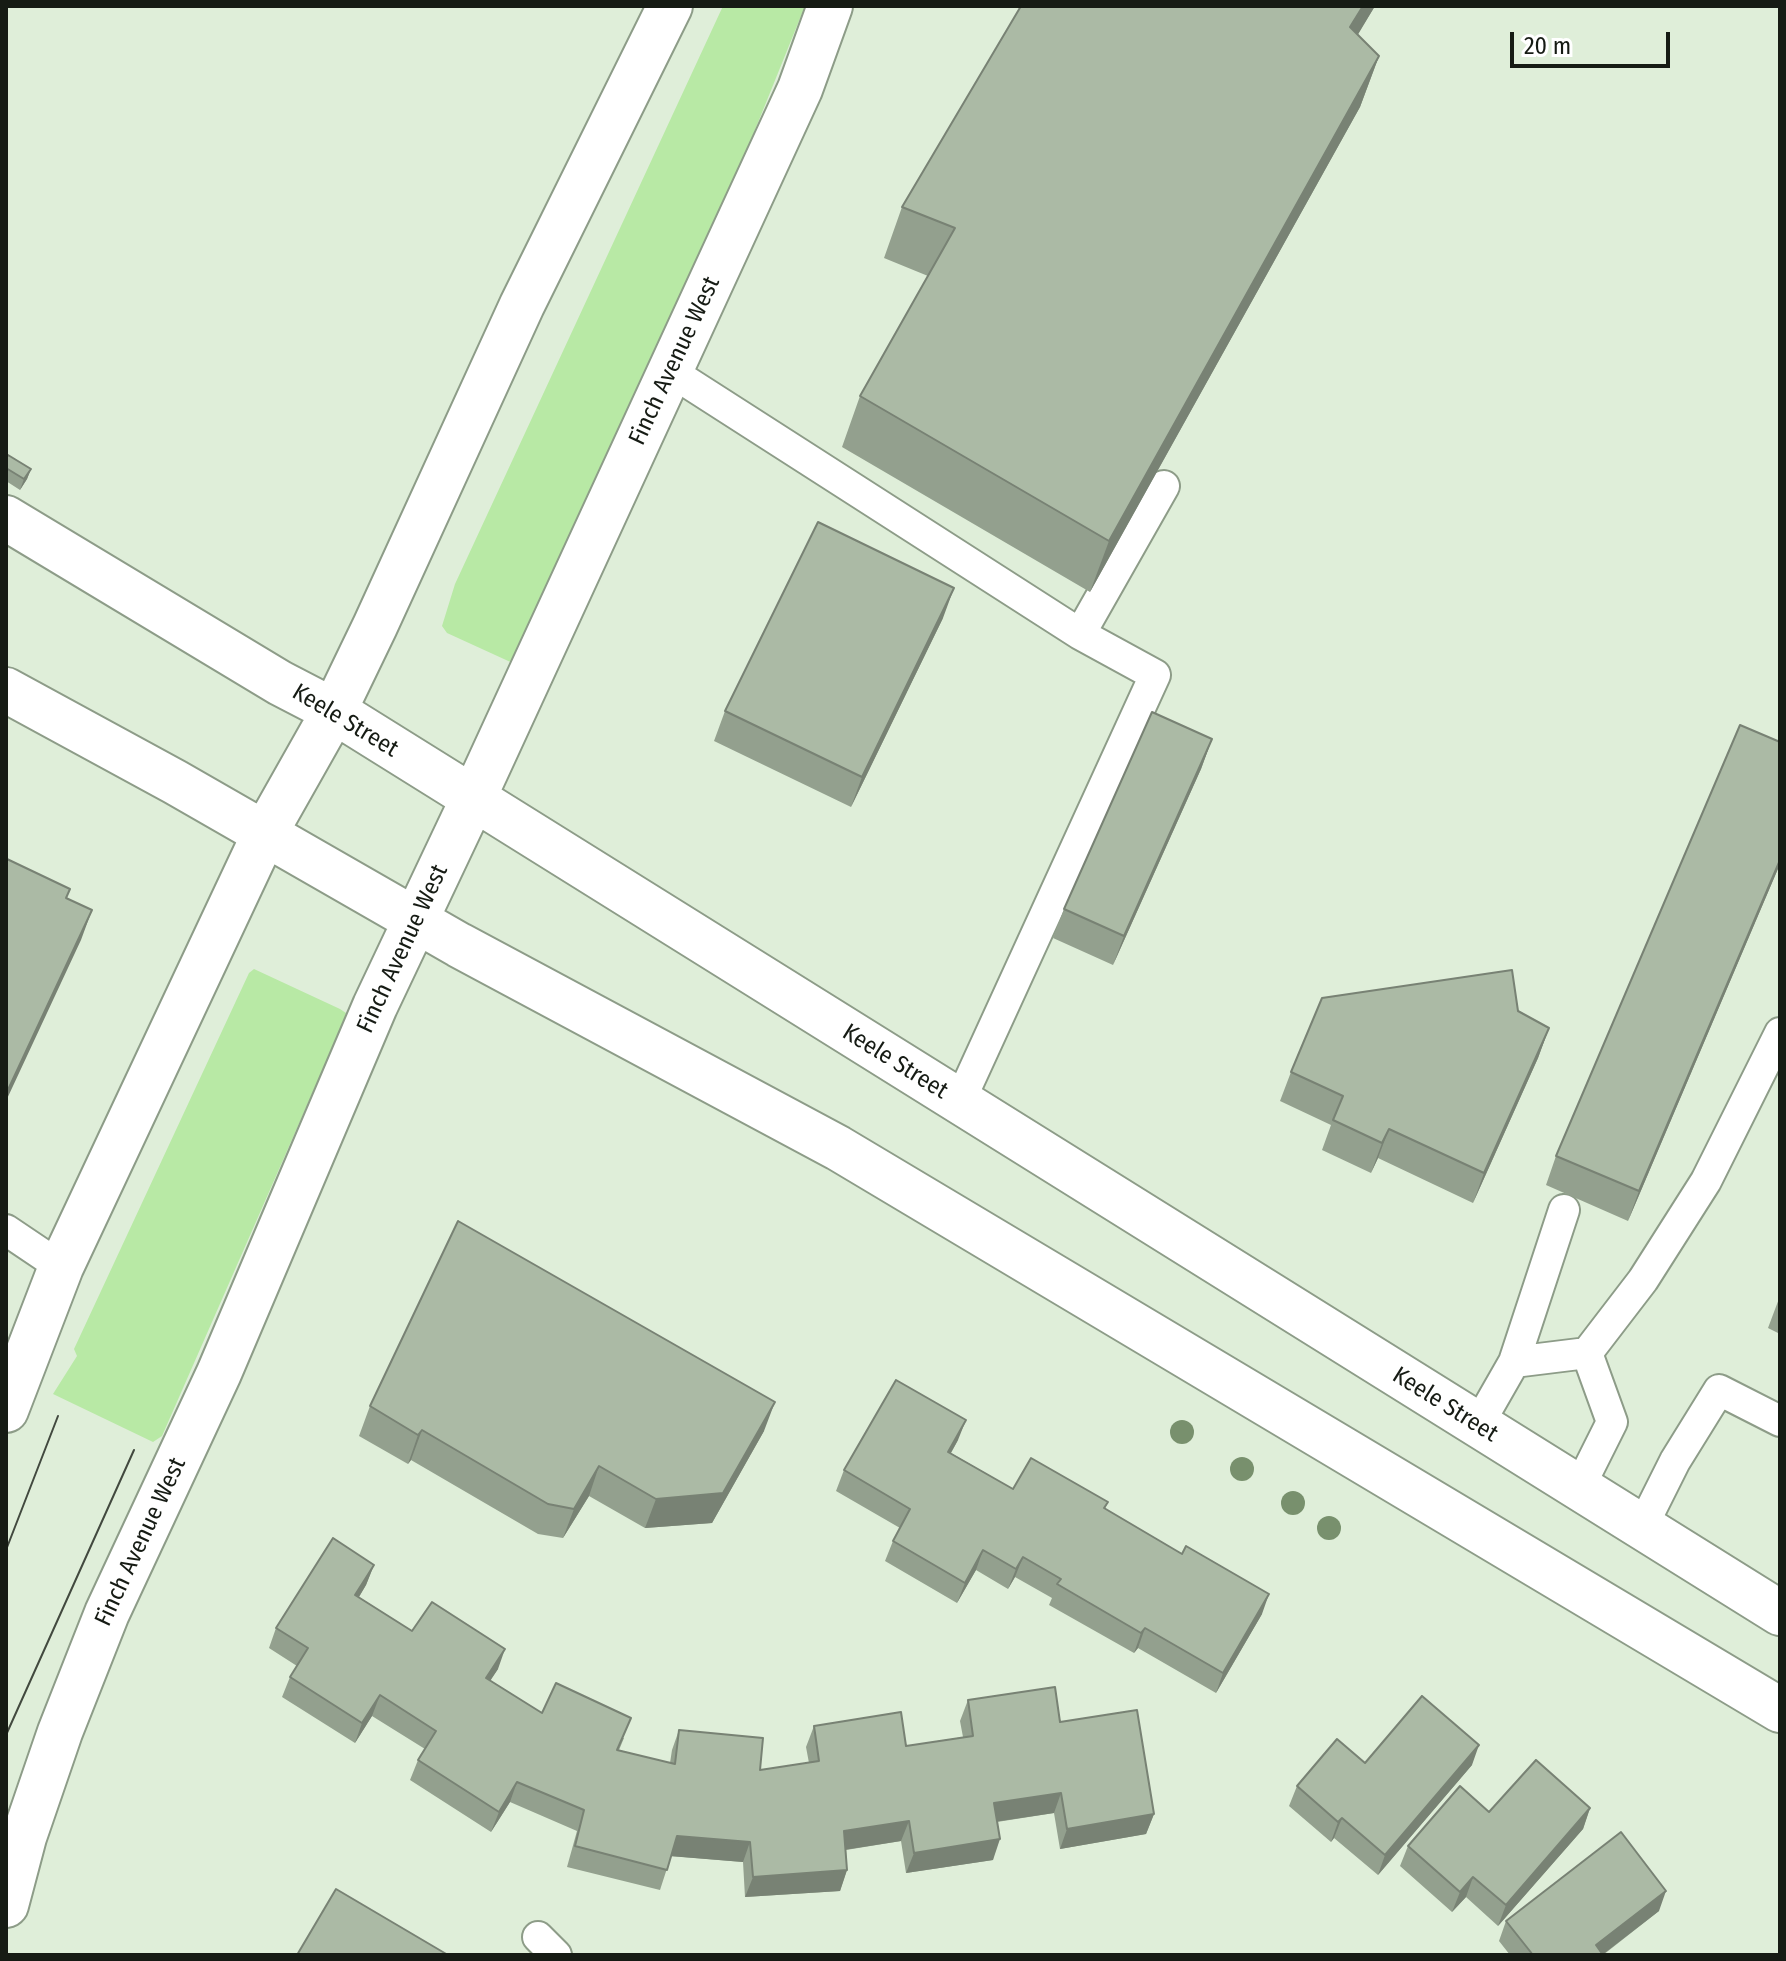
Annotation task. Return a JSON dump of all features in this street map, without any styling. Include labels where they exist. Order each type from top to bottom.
[{"type":"main road","points":[[6,1410],[61,1267],[264,835],[334,711],[430,511],[522,305],[670,6]]},
{"type":"main road","name":"Finch Avenue West","points":[[6,1905],[24,1837],[60,1732],[107,1613],[219,1373],[375,1006],[800,89],[830,6]]},
{"type":"main road","name":"Keele Street","points":[[6,518],[280,683],[334,711],[1780,1613]]},
{"type":"main road","points":[[6,690],[415,919],[838,1148],[1780,1710]]},
{"type":"lane","points":[[670,371],[1080,634],[1155,675],[959,1103]]},
{"type":"lane","points":[[1080,634],[1164,486]]},
{"type":"lane","points":[[1514,1362],[1587,1353],[1643,1280],[1706,1181],[1780,1033]]},
{"type":"lane","points":[[1478,1425],[1514,1362],[1564,1210]]},
{"type":"lane","points":[[6,1230],[61,1267]]},
{"type":"lane","points":[[1579,1488],[1612,1422],[1587,1353]]},
{"type":"lane","points":[[1642,1527],[1675,1461],[1719,1390],[1780,1421]]},
{"type":"green space","points":[[723,6],[805,6],[711,239],[517,665],[447,633],[442,626],[455,584]]},
{"type":"green space","points":[[254,969],[346,1013],[162,1436],[153,1442],[53,1394],[77,1356],[74,1349],[249,973]]},
{"type":"building","points":[[1021,6],[1363,6],[1350,27],[1379,56],[1109,541],[860,396],[955,228],[902,207]]},
{"type":"building","points":[[8,455],[31,469],[24,479],[6,468]]},
{"type":"building","points":[[818,522],[954,588],[862,777],[725,711]]},
{"type":"building","points":[[1152,712],[1212,739],[1124,936],[1064,909]]},
{"type":"building","points":[[1740,725],[1780,742],[1780,860],[1639,1191],[1556,1156]]},
{"type":"building","points":[[7,859],[70,889],[66,898],[92,910],[6,1094]]},
{"type":"building","points":[[1512,970],[1518,1011],[1549,1028],[1484,1173],[1389,1129],[1382,1143],[1333,1120],[1343,1096],[1291,1072],[1322,998]]},
{"type":"building","points":[[458,1221],[775,1402],[723,1493],[656,1499],[599,1466],[574,1509],[548,1504],[422,1430],[418,1435],[370,1406]]},
{"type":"building","points":[[896,1380],[966,1420],[948,1452],[1013,1489],[1031,1458],[1108,1502],[1104,1508],[1182,1554],[1186,1546],[1269,1594],[1223,1673],[1145,1628],[1141,1633],[1057,1584],[1061,1579],[1023,1557],[1016,1569],[983,1550],[965,1583],[893,1541],[910,1509],[844,1470]]},
{"type":"building","points":[[333,1538],[374,1565],[355,1595],[412,1631],[432,1602],[505,1649],[486,1678],[542,1713],[556,1683],[631,1718],[617,1750],[675,1764],[679,1730],[763,1738],[760,1770],[819,1761],[814,1726],[901,1712],[906,1746],[973,1736],[968,1700],[1055,1687],[1060,1722],[1137,1710],[1154,1814],[1067,1829],[1061,1793],[994,1803],[1000,1839],[914,1853],[909,1821],[844,1831],[847,1870],[753,1877],[750,1842],[677,1836],[667,1870],[575,1846],[584,1810],[517,1782],[499,1812],[418,1760],[436,1731],[380,1695],[362,1723],[290,1677],[308,1648],[276,1628]]},
{"type":"building","points":[[1422,1696],[1479,1745],[1385,1855],[1342,1818],[1338,1822],[1297,1786],[1337,1739],[1365,1763]]},
{"type":"building","points":[[1536,1760],[1590,1808],[1506,1905],[1473,1877],[1460,1892],[1408,1846],[1460,1786],[1489,1812]]},
{"type":"building","points":[[1621,1832],[1666,1891],[1596,1945],[1603,1955],[1533,1955],[1506,1921]]},
{"type":"building","points":[[336,1889],[448,1955],[297,1955]]},
{"type":"tram line","points":[[6,1550],[58,1416]]},
{"type":"tram line","points":[[6,1735],[134,1450]]}]
